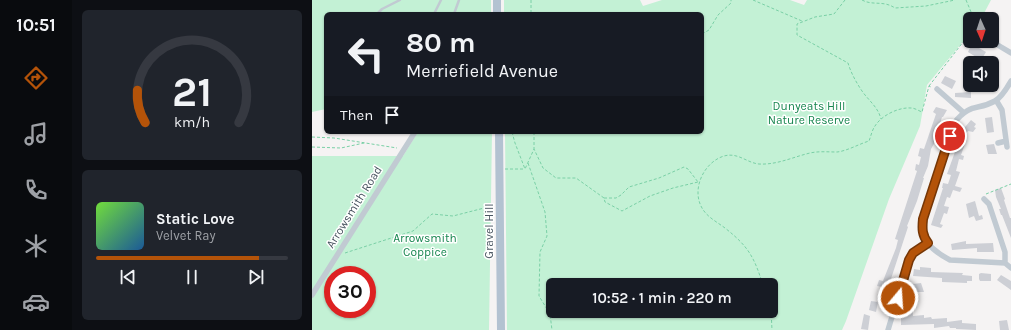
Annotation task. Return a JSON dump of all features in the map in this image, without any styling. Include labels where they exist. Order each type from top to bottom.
[{"type":"main road","points":[[497,0],[497,12]]},
{"type":"main road","name":"Gravel Hill","points":[[499,134],[501,330]]},
{"type":"street","points":[[999,46],[1011,53]]},
{"type":"street","points":[[1011,81],[996,100],[972,107],[963,112],[954,123],[923,219],[922,231],[923,236],[928,243],[942,256],[950,260],[1005,263],[1011,268]]},
{"type":"street","points":[[937,89],[963,112]]},
{"type":"street","points":[[996,100],[1002,110],[1007,144],[998,142]]},
{"type":"street","name":"Arrowsmith Road","points":[[312,295],[414,134]]},
{"type":"street","points":[[984,199],[989,204],[1005,252],[1005,263]]},
{"type":"street","points":[[888,330],[909,260],[913,253],[928,243]]},
{"type":"lane","points":[[379,12],[400,0]]},
{"type":"lane","points":[[435,12],[441,0]]},
{"type":"lane","points":[[455,12],[459,0]]},
{"type":"path","points":[[531,0],[531,12]]},
{"type":"path","points":[[704,33],[709,30],[718,16],[731,3],[731,0]]},
{"type":"path","points":[[753,0],[802,22]]},
{"type":"path","points":[[845,0],[834,14],[815,17],[797,24],[797,35],[848,63],[852,77],[863,93],[879,110],[881,120]]},
{"type":"path","points":[[862,0],[865,2],[888,3],[895,8],[926,6],[955,0]]},
{"type":"path","points":[[966,0],[971,12]]},
{"type":"path","points":[[761,278],[755,261],[744,244],[707,214],[702,208],[700,202],[699,182],[710,164],[717,159],[726,156],[745,158],[759,164],[783,161],[809,153],[824,151],[838,152],[869,141],[875,126],[881,120],[901,108],[912,108],[922,112],[929,86],[963,42]]},
{"type":"path","points":[[929,86],[937,89]]},
{"type":"path","points":[[513,134],[525,169]]},
{"type":"path","points":[[525,169],[534,149],[534,134]]},
{"type":"path","points":[[312,137],[404,149]]},
{"type":"path","points":[[312,147],[341,148],[364,143]]},
{"type":"path","points":[[534,149],[543,168],[556,178],[576,178],[604,198],[605,202],[622,211],[650,196],[673,188],[699,182]]},
{"type":"path","points":[[528,162],[545,212],[547,236],[540,252],[539,296],[550,314],[552,330]]},
{"type":"path","points":[[604,198],[616,198],[629,186],[659,178],[684,167],[688,169],[699,182]]},
{"type":"path","points":[[500,168],[525,169]]},
{"type":"path","points":[[984,199],[987,193],[1011,184]]},
{"type":"path","points":[[336,256],[413,231],[432,214],[453,216],[500,204]]},
{"type":"path","points":[[771,318],[772,330]]},
{"type":"green space","points":[[312,0],[491,0],[491,12],[324,12],[324,109],[312,112]]},
{"type":"green space","name":"Dunyeats Hill Nature Reserve","points":[[504,0],[640,0],[643,6],[662,0],[790,0],[804,5],[807,0],[991,0],[985,12],[963,12],[963,41],[927,85],[920,126],[889,199],[842,330],[507,330],[505,134],[704,134],[704,12],[504,12]]},
{"type":"green space","name":"Arrowsmith Coppice","points":[[417,134],[492,134],[489,330],[312,330],[312,156],[403,156]]},
{"type":"building","points":[[970,48],[979,48],[986,52],[984,56],[974,56],[968,52]]},
{"type":"building","points":[[945,76],[956,81],[952,89],[941,83]]},
{"type":"building","points":[[971,92],[971,98],[955,97],[955,93]]},
{"type":"building","points":[[936,107],[947,110],[942,117],[935,142],[931,149],[928,166],[907,226],[908,227],[886,294],[880,292],[882,287],[877,286],[879,280],[883,281],[896,248],[898,240],[895,239],[917,171],[915,170],[916,164],[919,165],[921,157],[918,156],[920,148],[924,149],[936,114],[933,112]]},
{"type":"building","points":[[992,117],[994,132],[987,133],[985,118]]},
{"type":"building","points":[[971,120],[976,124],[974,127],[976,128],[973,132],[968,131],[964,136],[960,133]]},
{"type":"building","points":[[960,138],[966,141],[961,155],[964,156],[963,160],[959,159],[956,171],[960,172],[955,186],[962,188],[960,192],[953,190],[950,198],[947,197],[944,206],[949,207],[947,214],[944,213],[940,224],[943,225],[941,228],[931,225],[943,188],[943,183],[948,184],[951,175],[947,174]]},
{"type":"building","points":[[994,144],[997,154],[988,154],[986,145]]},
{"type":"building","points":[[1001,188],[1011,218],[1011,238],[1001,215],[999,209],[1001,209],[996,197],[995,190]]},
{"type":"building","points":[[975,201],[979,216],[982,215],[983,219],[976,221],[974,216],[969,218],[966,204]]},
{"type":"building","points":[[966,241],[966,244],[993,243],[994,252],[977,252],[977,248],[952,250],[951,244]]},
{"type":"building","points":[[920,267],[931,268],[931,272],[963,273],[962,275],[972,276],[972,281],[967,281],[967,283],[942,282],[942,278],[913,276],[914,269],[920,270]]},
{"type":"building","points":[[979,274],[991,274],[991,281],[980,281]]},
{"type":"building","points":[[1001,275],[1011,281],[1011,290],[997,280]]},
{"type":"building","points":[[921,283],[924,292],[916,292],[916,288],[913,288],[913,284]]},
{"type":"building","points":[[871,301],[878,302],[876,312],[869,310]]},
{"type":"building","points":[[901,307],[912,307],[913,316],[924,315],[924,318],[947,318],[947,322],[962,320],[962,323],[976,324],[976,330],[956,329],[950,328],[949,326],[934,328],[934,324],[901,325]]},
{"type":"building","points":[[864,314],[870,316],[868,330],[861,329]]},
{"type":"building","points":[[1007,320],[1009,330],[1000,330],[999,321]]},
{"type":"route","points":[[898,298],[909,260],[913,253],[928,243],[923,236],[923,219],[950,136]]}]
